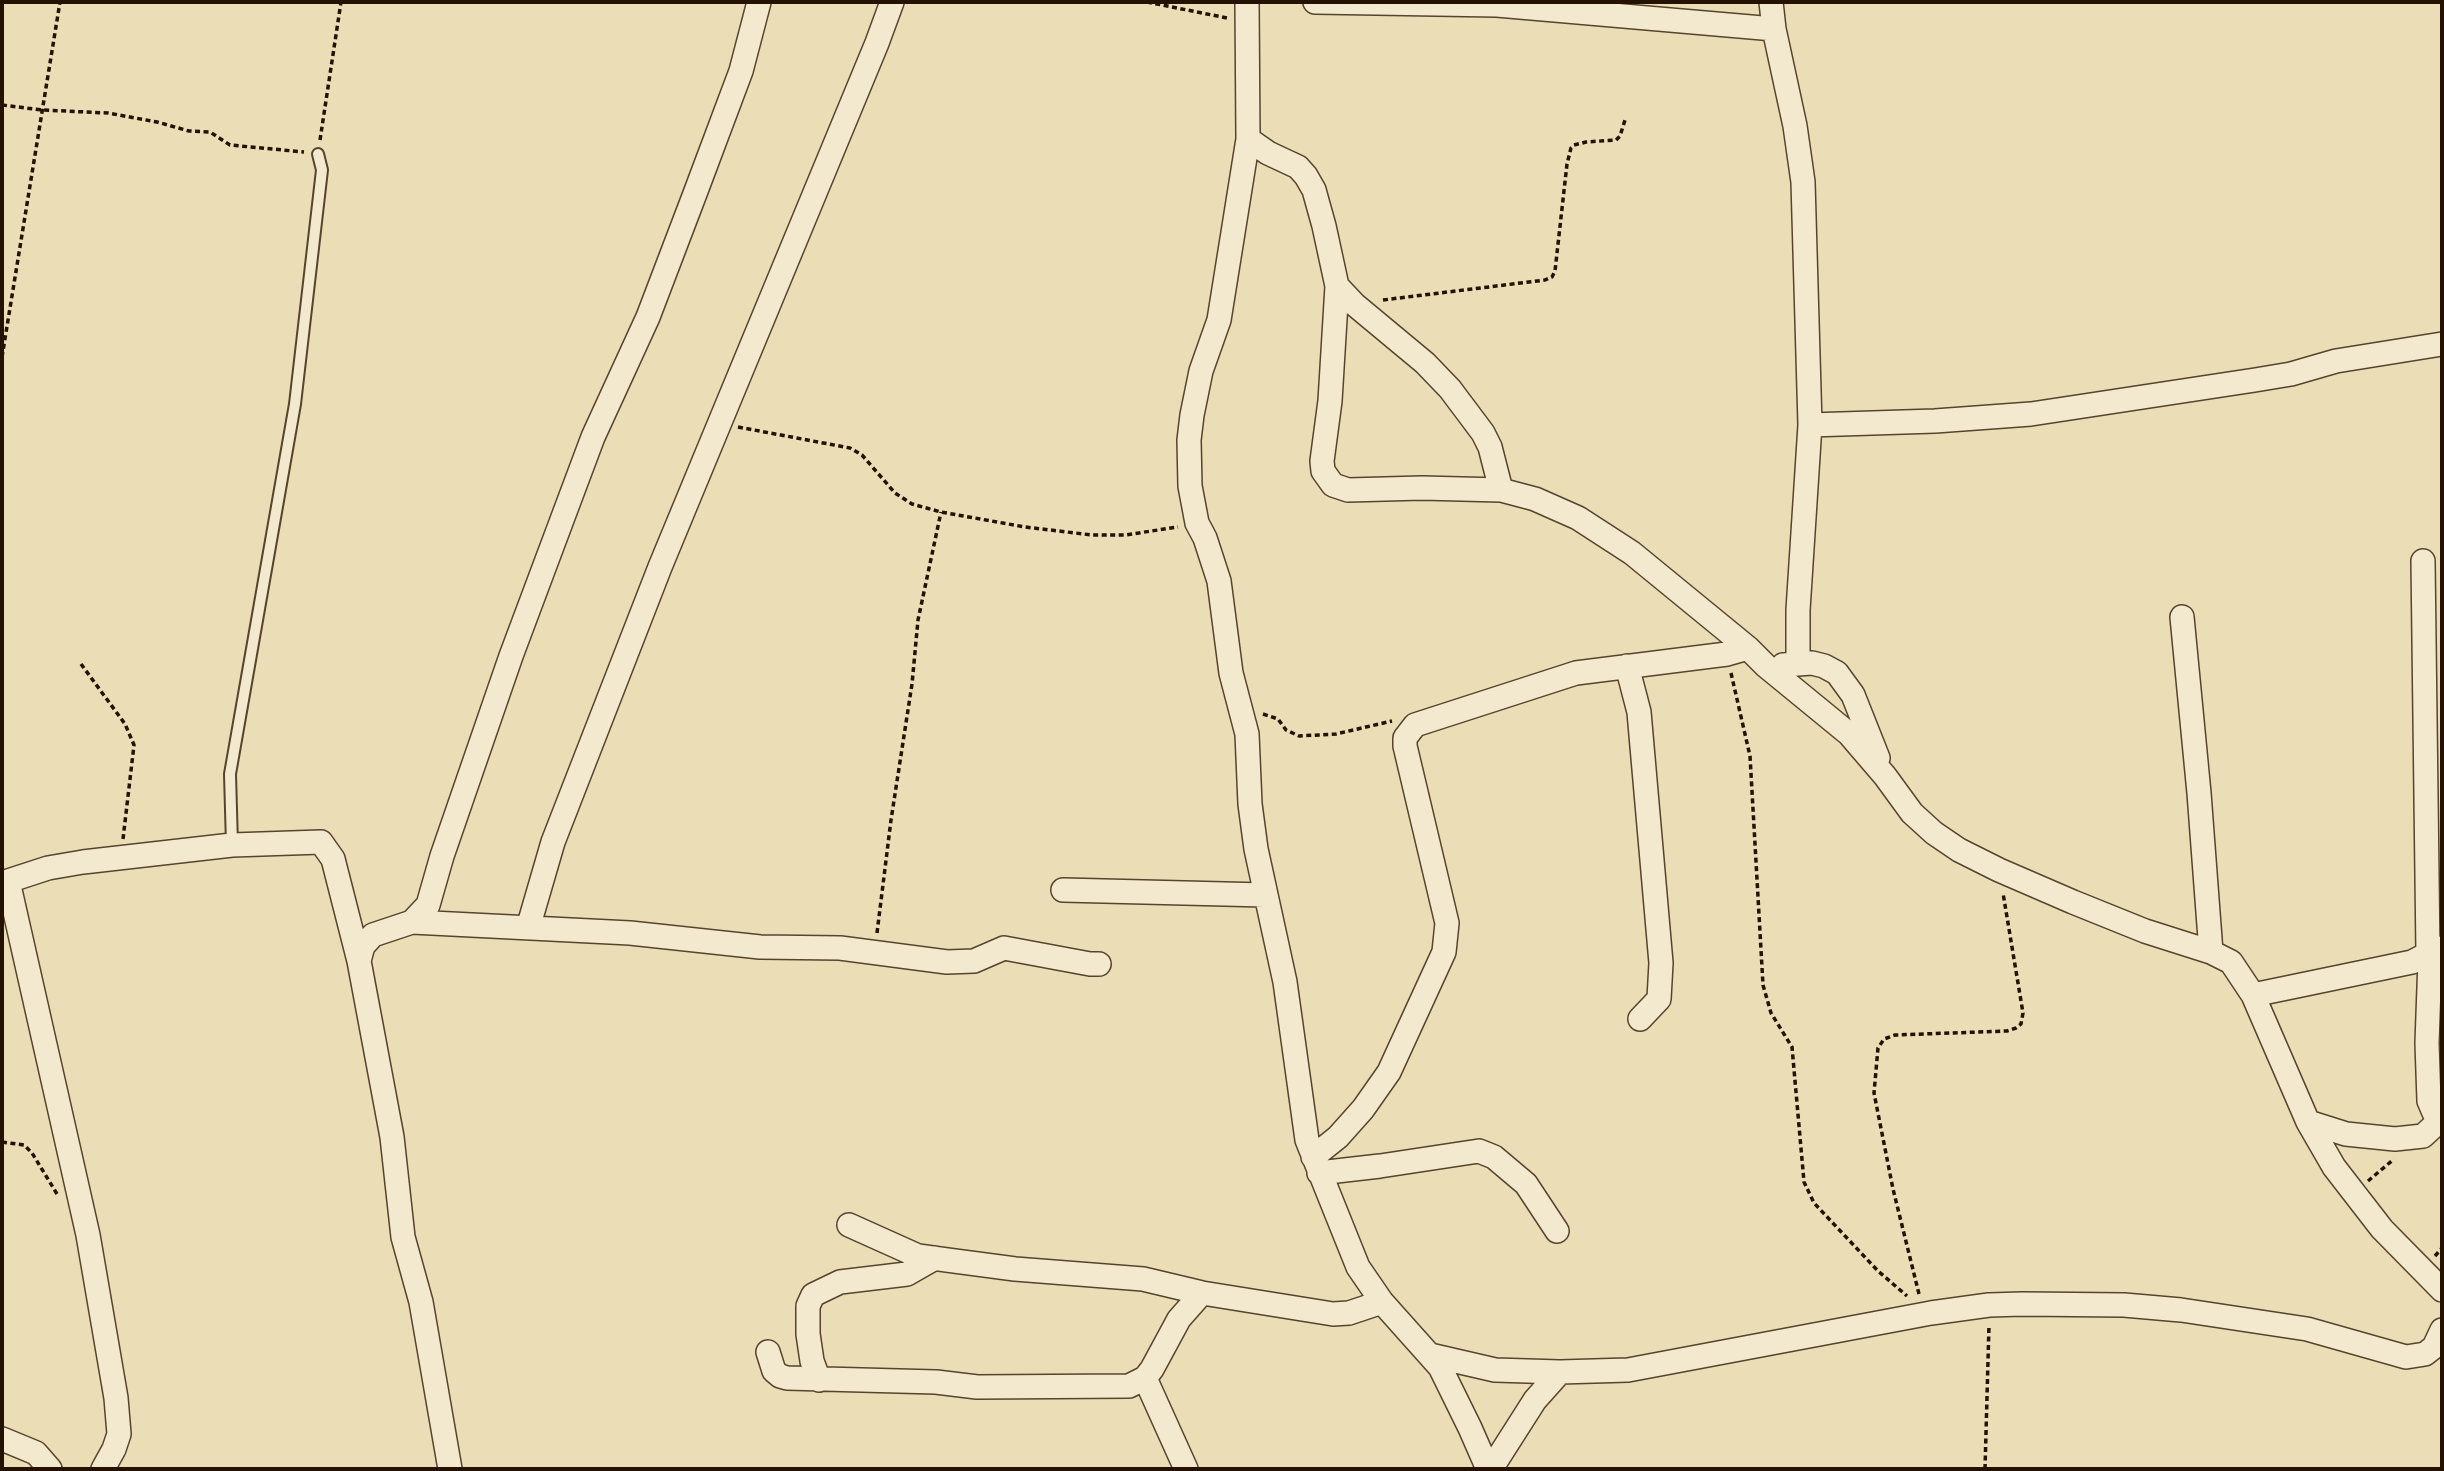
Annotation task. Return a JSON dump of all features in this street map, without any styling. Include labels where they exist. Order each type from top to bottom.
[{"type":"street","points":[[412,922],[428,905],[442,856],[511,656],[593,437],[648,317],[696,191],[741,71],[759,2]]},
{"type":"street","points":[[528,928],[553,842],[660,567],[892,2]]},
{"type":"street","points":[[1315,2],[1497,5],[1774,29]]},
{"type":"street","points":[[1771,2],[1774,29],[1795,126],[1802,182],[1810,425],[1798,610],[1798,664]]},
{"type":"street","points":[[1247,12],[1248,139],[1219,320],[1201,371],[1190,428],[1190,486],[1197,523],[1219,581],[1227,647],[1248,747],[1250,804],[1256,849],[1285,982],[1307,1140],[1357,1267],[1382,1302],[1430,1355],[1451,1387],[1490,1469]]},
{"type":"street","points":[[1248,139],[1268,153],[1298,167],[1314,190],[1337,286],[1330,401],[1322,461],[1327,479],[1333,485],[1348,491],[1422,488],[1500,490],[1535,499],[1578,518],[1632,553],[1738,651],[1766,666],[1849,734],[1912,813],[1934,833],[1959,850],[1999,870],[2145,931],[2211,952],[2231,962],[2253,995],[2308,1122],[2334,1167],[2382,1229],[2442,1290]]},
{"type":"street","points":[[1337,286],[1354,304],[1425,363],[1450,389],[1483,433],[1490,447],[1500,490]]},
{"type":"street","points":[[1810,425],[1935,421],[2031,414],[2291,374],[2336,361],[2442,344]]},
{"type":"street","points":[[2308,1122],[2346,1134],[2395,1139],[2434,1127],[2429,1101],[2427,1043],[2430,959],[2435,950],[2423,561]]},
{"type":"street","points":[[2182,617],[2211,952]]},
{"type":"street","points":[[1316,1165],[1363,1109],[1389,1072],[1444,952],[1447,923],[1405,746],[1405,738],[1415,725],[1576,673],[1738,651]]},
{"type":"street","points":[[1766,666],[1811,663],[1837,673],[1853,695],[1885,776]]},
{"type":"street","points":[[1627,666],[1639,712],[1661,974],[1659,999],[1640,1019]]},
{"type":"street","points":[[103,1469],[119,1434],[117,1398],[88,1235],[5,882],[48,868],[120,858],[232,845],[321,842],[333,859],[359,961],[392,1137],[403,1237],[421,1302],[450,1469]]},
{"type":"street","points":[[1063,890],[1265,895]]},
{"type":"street","points":[[359,961],[363,946],[373,935],[412,922],[630,933],[760,947],[840,948],[960,962],[974,961],[1004,948],[1099,964]]},
{"type":"street","points":[[2253,995],[2412,962],[2435,950]]},
{"type":"street","points":[[1316,1165],[1381,1166],[1479,1151],[1494,1157],[1526,1184],[1558,1231]]},
{"type":"street","points":[[849,1225],[918,1256],[1015,1269],[1143,1279],[1202,1293],[1333,1314],[1349,1313],[1382,1302]]},
{"type":"street","points":[[819,1380],[812,1361],[808,1334],[808,1306],[813,1295],[840,1282],[907,1274],[935,1258]]},
{"type":"street","points":[[768,1352],[775,1371],[780,1376],[819,1380],[936,1382],[977,1387],[1129,1386],[1145,1378],[1179,1319],[1202,1293]]},
{"type":"street","points":[[1430,1355],[1495,1370],[1628,1370],[1927,1310],[1989,1305],[2112,1304],[2181,1310],[2307,1329],[2406,1357],[2425,1354],[2434,1347],[2442,1330]]},
{"type":"street","points":[[1490,1469],[1535,1400],[1560,1372]]},
{"type":"street","points":[[1145,1378],[1186,1469]]},
{"type":"street","points":[[2,1439],[36,1453],[50,1469]]},
{"type":"lane","points":[[232,845],[230,774],[295,404],[322,170],[318,154]]},
{"type":"path","points":[[2,356],[60,2]]},
{"type":"path","points":[[2,105],[108,113],[189,131],[210,132],[230,145],[318,154],[341,2]]},
{"type":"path","points":[[1147,2],[1247,12]]},
{"type":"path","points":[[1354,304],[1552,277],[1571,148],[1586,142],[1616,141],[1625,120]]},
{"type":"path","points":[[720,422],[850,448],[862,455],[895,494],[912,504],[941,512],[1025,527],[1092,535],[1150,533],[1197,523]]},
{"type":"path","points":[[875,952],[891,820],[912,684],[918,620],[941,512]]},
{"type":"path","points":[[1738,651],[1750,756],[1763,985],[1771,1013],[1792,1047],[1801,1161],[1808,1195],[1878,1271],[1927,1310]]},
{"type":"path","points":[[81,664],[125,724],[134,745],[120,858]]},
{"type":"path","points":[[1240,704],[1278,719],[1286,730],[1299,736],[1336,734],[1392,721],[1415,725]]},
{"type":"path","points":[[1927,1310],[1896,1200],[1874,1093],[1878,1048],[1884,1039],[1895,1035],[2007,1031],[2021,1024],[2023,1013],[2018,977],[1999,870]]},
{"type":"path","points":[[2354,1194],[2434,1127]]},
{"type":"path","points":[[2,1142],[24,1145],[32,1153],[58,1196]]},
{"type":"path","points":[[1985,1469],[1989,1305]]}]
